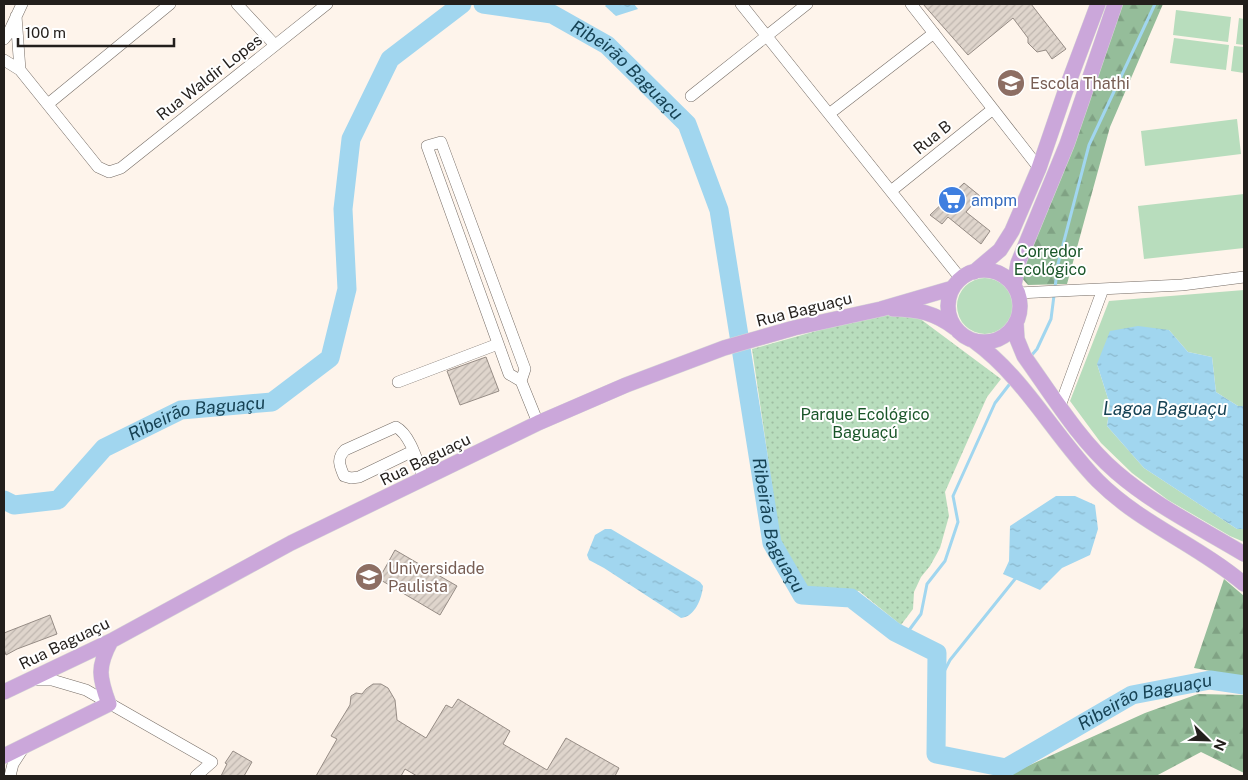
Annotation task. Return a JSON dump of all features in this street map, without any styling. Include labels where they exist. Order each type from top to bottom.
[{"type":"main road","points":[[955,328],[948,308],[949,298],[963,279],[1000,250],[1012,231],[1039,168],[1064,92],[1098,4]]},
{"type":"main road","points":[[974,341],[987,342],[999,339],[1009,332],[1016,322],[1020,308],[1016,290],[1018,263],[1067,144],[1115,4]]},
{"type":"main road","points":[[881,309],[985,270],[996,272],[1006,278],[1016,290]]},
{"type":"main road","points":[[881,309],[926,312],[941,317],[964,336],[991,353],[1009,372],[1098,480],[1122,502],[1241,576]]},
{"type":"main road","name":"Rua Baguaçu","points":[[4,692],[111,641],[291,543],[538,423],[626,385],[724,348],[794,328],[881,309]]},
{"type":"main road","points":[[1016,322],[1017,340],[1024,356],[1086,440],[1115,471],[1152,501],[1244,554]]},
{"type":"main road","points":[[4,756],[109,704],[100,676],[100,665],[111,641]]},
{"type":"street","points":[[4,39],[22,4]]},
{"type":"street","points":[[4,60],[20,70],[48,104],[170,4]]},
{"type":"street","points":[[237,4],[275,46]]},
{"type":"street","name":"Rua Waldir Lopes","points":[[48,104],[98,167],[109,172],[121,168],[327,4]]},
{"type":"street","points":[[741,4],[963,279]]},
{"type":"street","points":[[691,96],[807,4]]},
{"type":"street","points":[[911,4],[1039,168]]},
{"type":"street","points":[[16,16],[20,70]]},
{"type":"street","points":[[829,114],[934,33]]},
{"type":"street","name":"Rua B","points":[[891,191],[994,109]]},
{"type":"street","points":[[521,382],[525,369],[441,142],[427,146],[509,374],[521,382],[538,423]]},
{"type":"street","points":[[446,198],[459,192]]},
{"type":"street","points":[[1016,290],[1038,292],[1077,291],[1182,285],[1244,277]]},
{"type":"street","points":[[478,286],[493,281]]},
{"type":"street","points":[[1060,406],[1103,289]]},
{"type":"street","points":[[398,382],[498,344]]},
{"type":"street","points":[[413,451],[359,477],[351,478],[344,476],[339,464],[340,455],[345,450],[396,427],[402,430],[408,437],[424,479]]},
{"type":"street","points":[[26,680],[52,680],[86,690],[212,762],[196,776]]},
{"type":"street","points":[[10,776],[13,764],[24,746]]},
{"type":"green space","name":"Corredor Ecológico","points":[[1117,4],[1163,4],[1110,127],[1067,284],[1028,285],[1020,276]]},
{"type":"green space","points":[[1176,10],[1231,17],[1228,42],[1173,35]]},
{"type":"green space","points":[[1239,18],[1244,19],[1244,45],[1236,44]]},
{"type":"green space","points":[[1174,38],[1229,45],[1226,70],[1170,63]]},
{"type":"green space","points":[[1234,46],[1244,47],[1244,73],[1231,71]]},
{"type":"green space","points":[[1237,119],[1241,154],[1145,166],[1141,131]]},
{"type":"green space","points":[[1244,194],[1244,248],[1144,259],[1138,206]]},
{"type":"green space","points":[[979,278],[991,278],[1001,282],[1009,290],[1013,306],[1009,322],[1001,330],[991,334],[979,334],[969,330],[961,322],[957,312],[957,300],[961,290],[969,282]]},
{"type":"green space","points":[[1244,290],[1244,406],[1238,406],[1216,392],[1212,357],[1188,352],[1169,330],[1097,364],[1110,405],[1107,426],[1144,468],[1237,529],[1244,529],[1244,542],[1230,536],[1168,500],[1132,473],[1101,443],[1070,401],[1109,301]]},
{"type":"green space","name":"Parque Ecológico Baguaçú","points":[[877,314],[915,315],[1001,379],[987,397],[945,492],[949,516],[940,548],[921,577],[914,592],[913,609],[901,625],[859,591],[805,587],[780,540],[752,349]]},
{"type":"green space","points":[[1224,579],[1244,596],[1244,677],[1194,668]]},
{"type":"green space","points":[[1198,694],[1244,695],[1244,773],[1201,752],[1156,776],[1000,776],[1021,769],[1145,713]]},
{"type":"water","points":[[607,4],[634,4],[638,9],[616,16],[605,6]]},
{"type":"water","name":"Lagoa Baguaçu","points":[[1138,326],[1169,330],[1188,352],[1212,357],[1216,392],[1238,406],[1244,406],[1244,529],[1237,529],[1144,468],[1107,426],[1110,405],[1097,364],[1110,331]]},
{"type":"water","points":[[1056,496],[1075,496],[1095,505],[1098,529],[1090,555],[1062,568],[1040,590],[1003,574],[1009,561],[1010,526]]},
{"type":"water","points":[[605,529],[611,529],[700,582],[703,586],[702,591],[694,611],[681,618],[589,560],[587,555],[595,535]]},
{"type":"building","points":[[923,4],[1031,4],[1066,49],[1052,59],[1046,50],[1037,52],[1028,43],[1028,38],[1013,18],[968,55]]},
{"type":"building","points":[[964,183],[980,196],[966,212],[990,231],[981,244],[948,217],[942,224],[930,215]]},
{"type":"building","points":[[486,357],[499,391],[460,405],[447,371]]},
{"type":"building","points":[[395,550],[457,586],[440,615],[379,579]]},
{"type":"building","points":[[50,615],[57,634],[6,655],[4,633]]},
{"type":"building","points":[[373,684],[381,684],[388,688],[395,700],[397,720],[426,738],[446,705],[452,708],[458,699],[510,731],[503,744],[547,770],[566,738],[619,768],[615,776],[417,776],[405,769],[401,776],[316,776],[337,739],[331,736],[350,705],[351,696],[356,693],[362,694]]},
{"type":"building","points":[[233,751],[252,762],[244,776],[221,776],[227,764],[225,763]]},
{"type":"waterway","name":"Ribeirão Baguaçu","points":[[4,500],[14,505],[58,500],[104,448],[181,410],[272,402],[330,358],[347,289],[343,209],[351,139],[390,59],[462,4]]},
{"type":"waterway","name":"Ribeirão Baguaçu","points":[[483,4],[552,14],[607,45],[687,124],[719,210],[772,543],[802,595],[851,598],[895,632],[937,653],[936,754],[1006,768],[1132,695],[1210,680],[1244,685]]},
{"type":"waterway","points":[[1031,356],[1037,349],[1051,319],[1058,264],[1089,145],[1155,4]]},
{"type":"waterway","points":[[904,637],[921,614],[927,584],[945,561],[958,522],[953,496],[995,403],[1012,381]]},
{"type":"waterway","points":[[936,687],[950,660],[1015,579]]},
{"type":"place","name":"Escola Thathi","points":[[1011,83]]},
{"type":"place","name":"ampm","points":[[952,200]]},
{"type":"place","name":"Universidade Paulista","points":[[369,577]]}]
